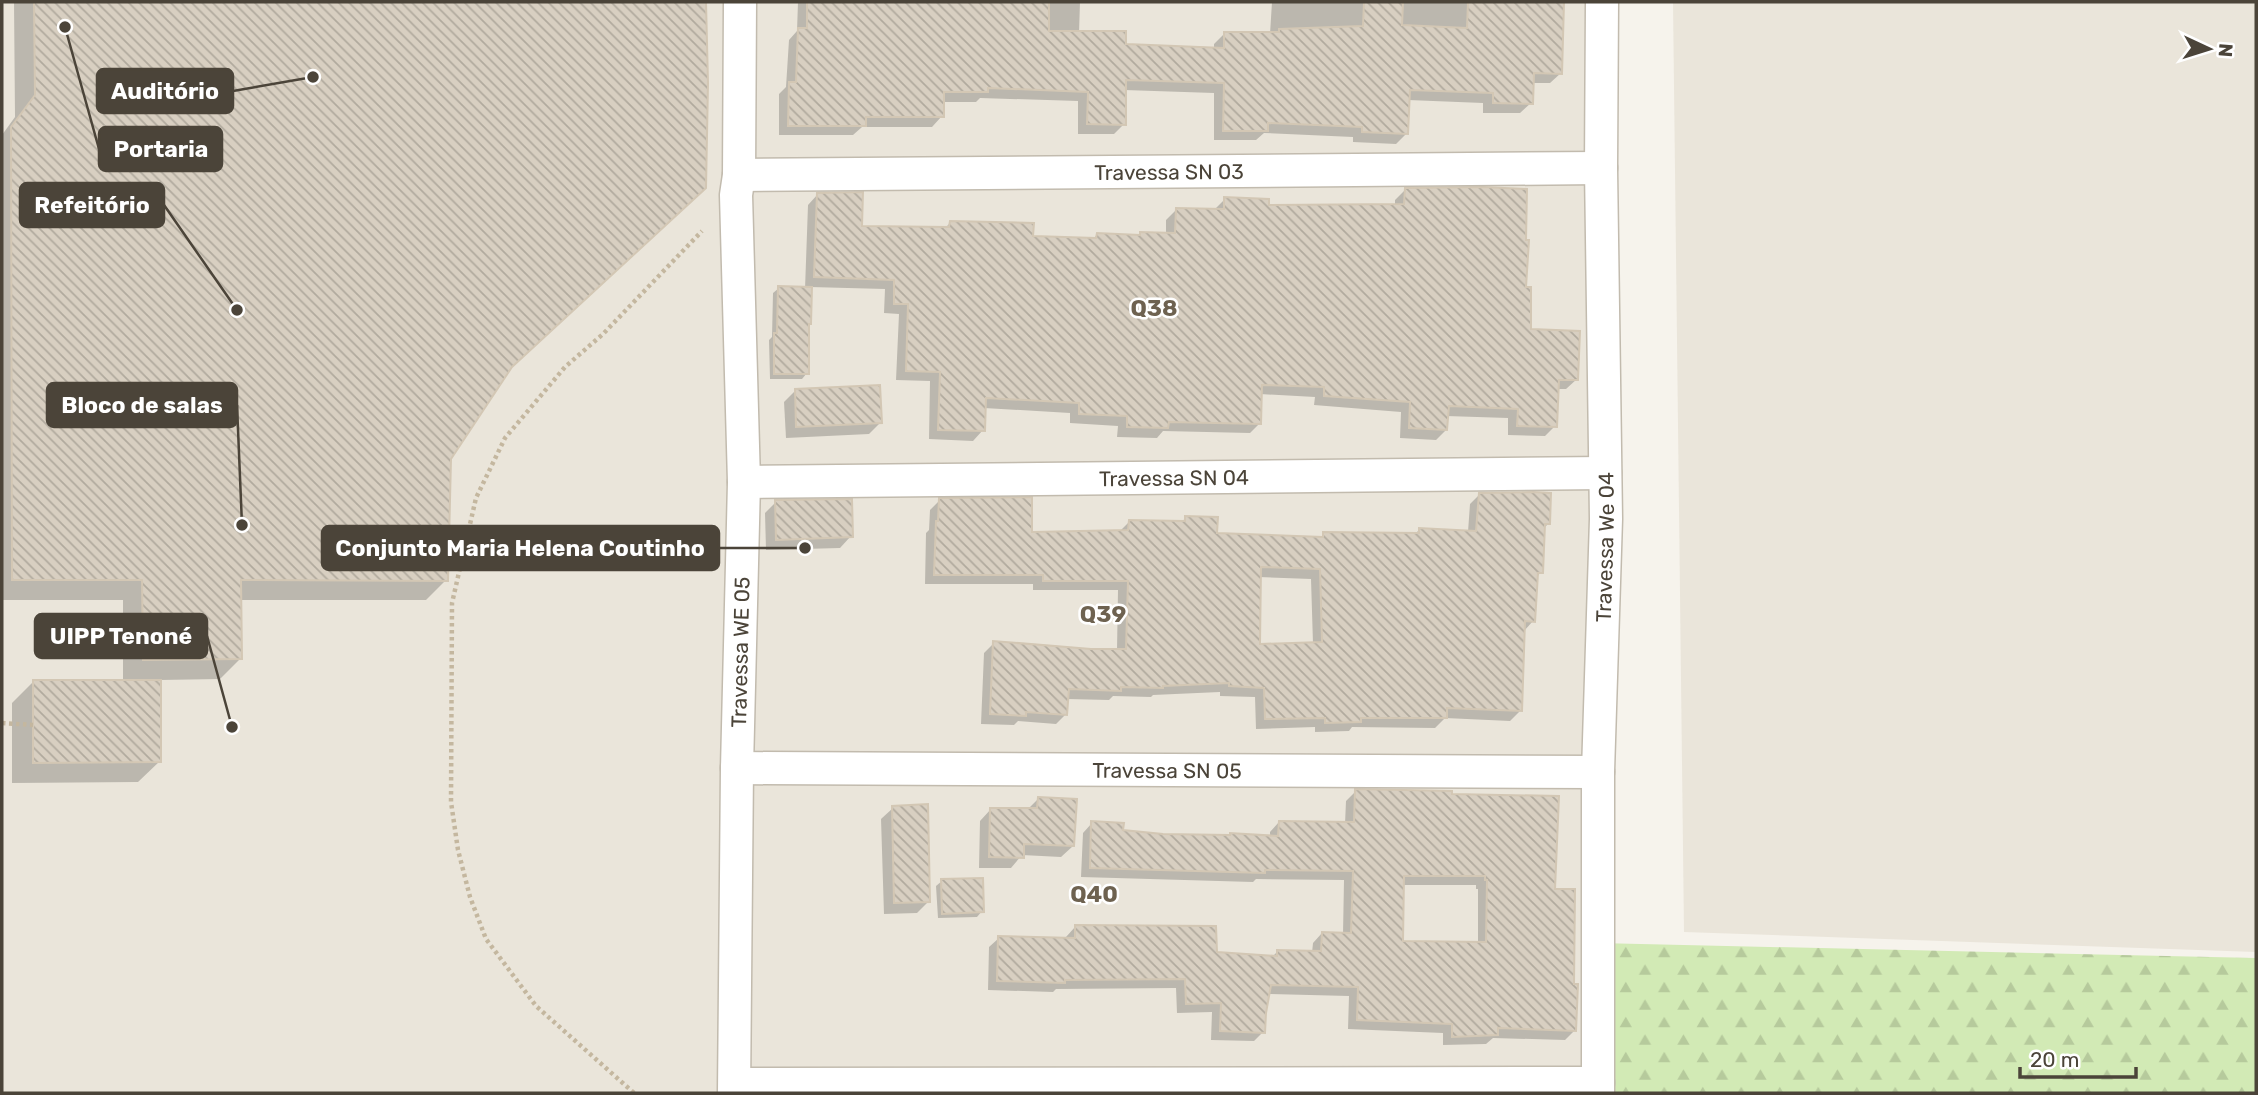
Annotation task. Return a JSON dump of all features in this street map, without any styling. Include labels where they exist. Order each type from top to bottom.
[{"type":"street","name":"Travessa WE 05","points":[[735,1089],[737,768],[744,482],[737,185],[740,2]]},
{"type":"street","name":"Travessa We 04","points":[[1598,1088],[1598,772],[1606,519],[1601,167],[1602,2]]},
{"type":"street","name":"Travessa SN 03","points":[[737,185],[1601,167]]},
{"type":"street","name":"Travessa SN 04","points":[[744,482],[1605,472]]},
{"type":"street","name":"Travessa SN 05","points":[[737,768],[1598,772]]},
{"type":"street","points":[[735,1089],[1598,1088]]},
{"type":"path","points":[[634,1093],[536,1006],[486,939],[470,897],[458,850],[451,802],[452,603],[475,498],[505,438],[565,368],[603,334],[737,185]]},
{"type":"path","points":[[2,723],[33,725]]},
{"type":"shaded area","points":[[2,2],[1615,2],[1604,1093],[2,1093]]},
{"type":"shaded area","points":[[1673,2],[2256,2],[2256,952],[1684,932]]},
{"type":"green space","points":[[1598,943],[2256,958],[2256,1093],[1599,1093]]},
{"type":"building","points":[[34,2],[706,2],[706,188],[512,367],[451,459],[448,581],[241,580],[242,659],[143,660],[142,580],[12,580],[11,127],[35,95]]},
{"type":"building","points":[[807,2],[1049,2],[1049,31],[1126,31],[1126,44],[1224,48],[1224,32],[1279,32],[1279,29],[1363,26],[1364,2],[1403,2],[1402,25],[1467,28],[1468,2],[1564,2],[1562,74],[1534,73],[1533,104],[1493,103],[1493,93],[1410,90],[1408,134],[1362,132],[1362,127],[1268,123],[1268,131],[1223,131],[1224,83],[1126,80],[1126,125],[1087,124],[1088,92],[988,88],[988,92],[944,92],[944,117],[866,117],[866,126],[788,126],[789,82],[796,82],[798,28],[807,28]]},
{"type":"building","points":[[1405,188],[1527,189],[1526,240],[1529,240],[1526,287],[1531,287],[1531,329],[1580,331],[1578,380],[1559,380],[1557,427],[1517,426],[1518,409],[1449,406],[1447,430],[1409,428],[1410,402],[1324,396],[1324,387],[1262,385],[1261,424],[1169,422],[1168,428],[1127,427],[1127,416],[1079,414],[1079,403],[986,398],[985,431],[938,430],[940,372],[906,371],[908,304],[894,304],[894,280],[814,277],[817,193],[863,192],[862,226],[949,227],[950,221],[1034,223],[1033,236],[1096,238],[1097,233],[1175,233],[1176,208],[1224,209],[1224,197],[1269,199],[1269,205],[1404,204]]},
{"type":"building","points":[[778,286],[812,287],[809,374],[774,374]]},
{"type":"building","points":[[880,385],[882,423],[796,427],[795,389]]},
{"type":"building","points":[[1479,493],[1551,493],[1550,524],[1545,524],[1543,573],[1538,573],[1535,622],[1525,621],[1522,711],[1447,708],[1447,718],[1361,718],[1361,722],[1325,723],[1325,718],[1265,719],[1264,688],[1229,686],[1229,683],[1163,688],[1121,687],[1121,691],[1069,689],[1067,715],[1026,712],[1026,716],[990,714],[993,641],[1091,649],[1126,649],[1128,581],[1043,581],[1043,575],[934,575],[939,498],[1032,497],[1032,532],[1128,530],[1129,520],[1185,521],[1185,516],[1218,517],[1217,533],[1323,537],[1323,532],[1419,533],[1419,528],[1476,531]],"holes":[[[1261,567],[1320,569],[1322,642],[1260,644]]]},
{"type":"building","points":[[852,499],[853,537],[776,540],[775,500]]},
{"type":"building","points":[[33,680],[161,680],[161,762],[33,763]]},
{"type":"building","points":[[1355,789],[1559,796],[1555,889],[1575,889],[1574,984],[1578,984],[1576,1031],[1498,1028],[1498,1035],[1452,1037],[1452,1024],[1357,1020],[1358,987],[1271,985],[1265,1033],[1220,1031],[1221,1003],[1186,1004],[1185,979],[1065,980],[1065,983],[997,981],[998,936],[1075,938],[1075,925],[1216,926],[1217,952],[1277,956],[1277,950],[1321,951],[1322,932],[1351,933],[1353,871],[1265,870],[1265,873],[1090,868],[1091,821],[1124,823],[1123,830],[1163,834],[1230,833],[1278,836],[1279,821],[1354,822]],"holes":[[[1404,876],[1485,876],[1486,942],[1403,941]]]},
{"type":"building","points":[[1038,797],[1077,799],[1074,846],[1024,844],[1024,858],[989,857],[990,808],[1037,808]]},
{"type":"building","points":[[928,804],[930,902],[894,903],[892,806]]},
{"type":"building","points":[[983,878],[984,912],[942,914],[941,879]]},
{"type":"place","name":"Portaria","points":[[65,27]]},
{"type":"place","name":"Auditório","points":[[313,77]]},
{"type":"place","name":"Refeitório","points":[[237,310]]},
{"type":"place","name":"Bloco de salas","points":[[242,525]]},
{"type":"place","name":"Conjunto Maria Helena Coutinho","points":[[805,548]]},
{"type":"place","name":"UIPP Tenoné","points":[[232,727]]},
{"type":"district","name":"Q38","points":[[1154,308]]},
{"type":"district","name":"Q39","points":[[1103,614]]},
{"type":"district","name":"Q40","points":[[1094,894]]}]
